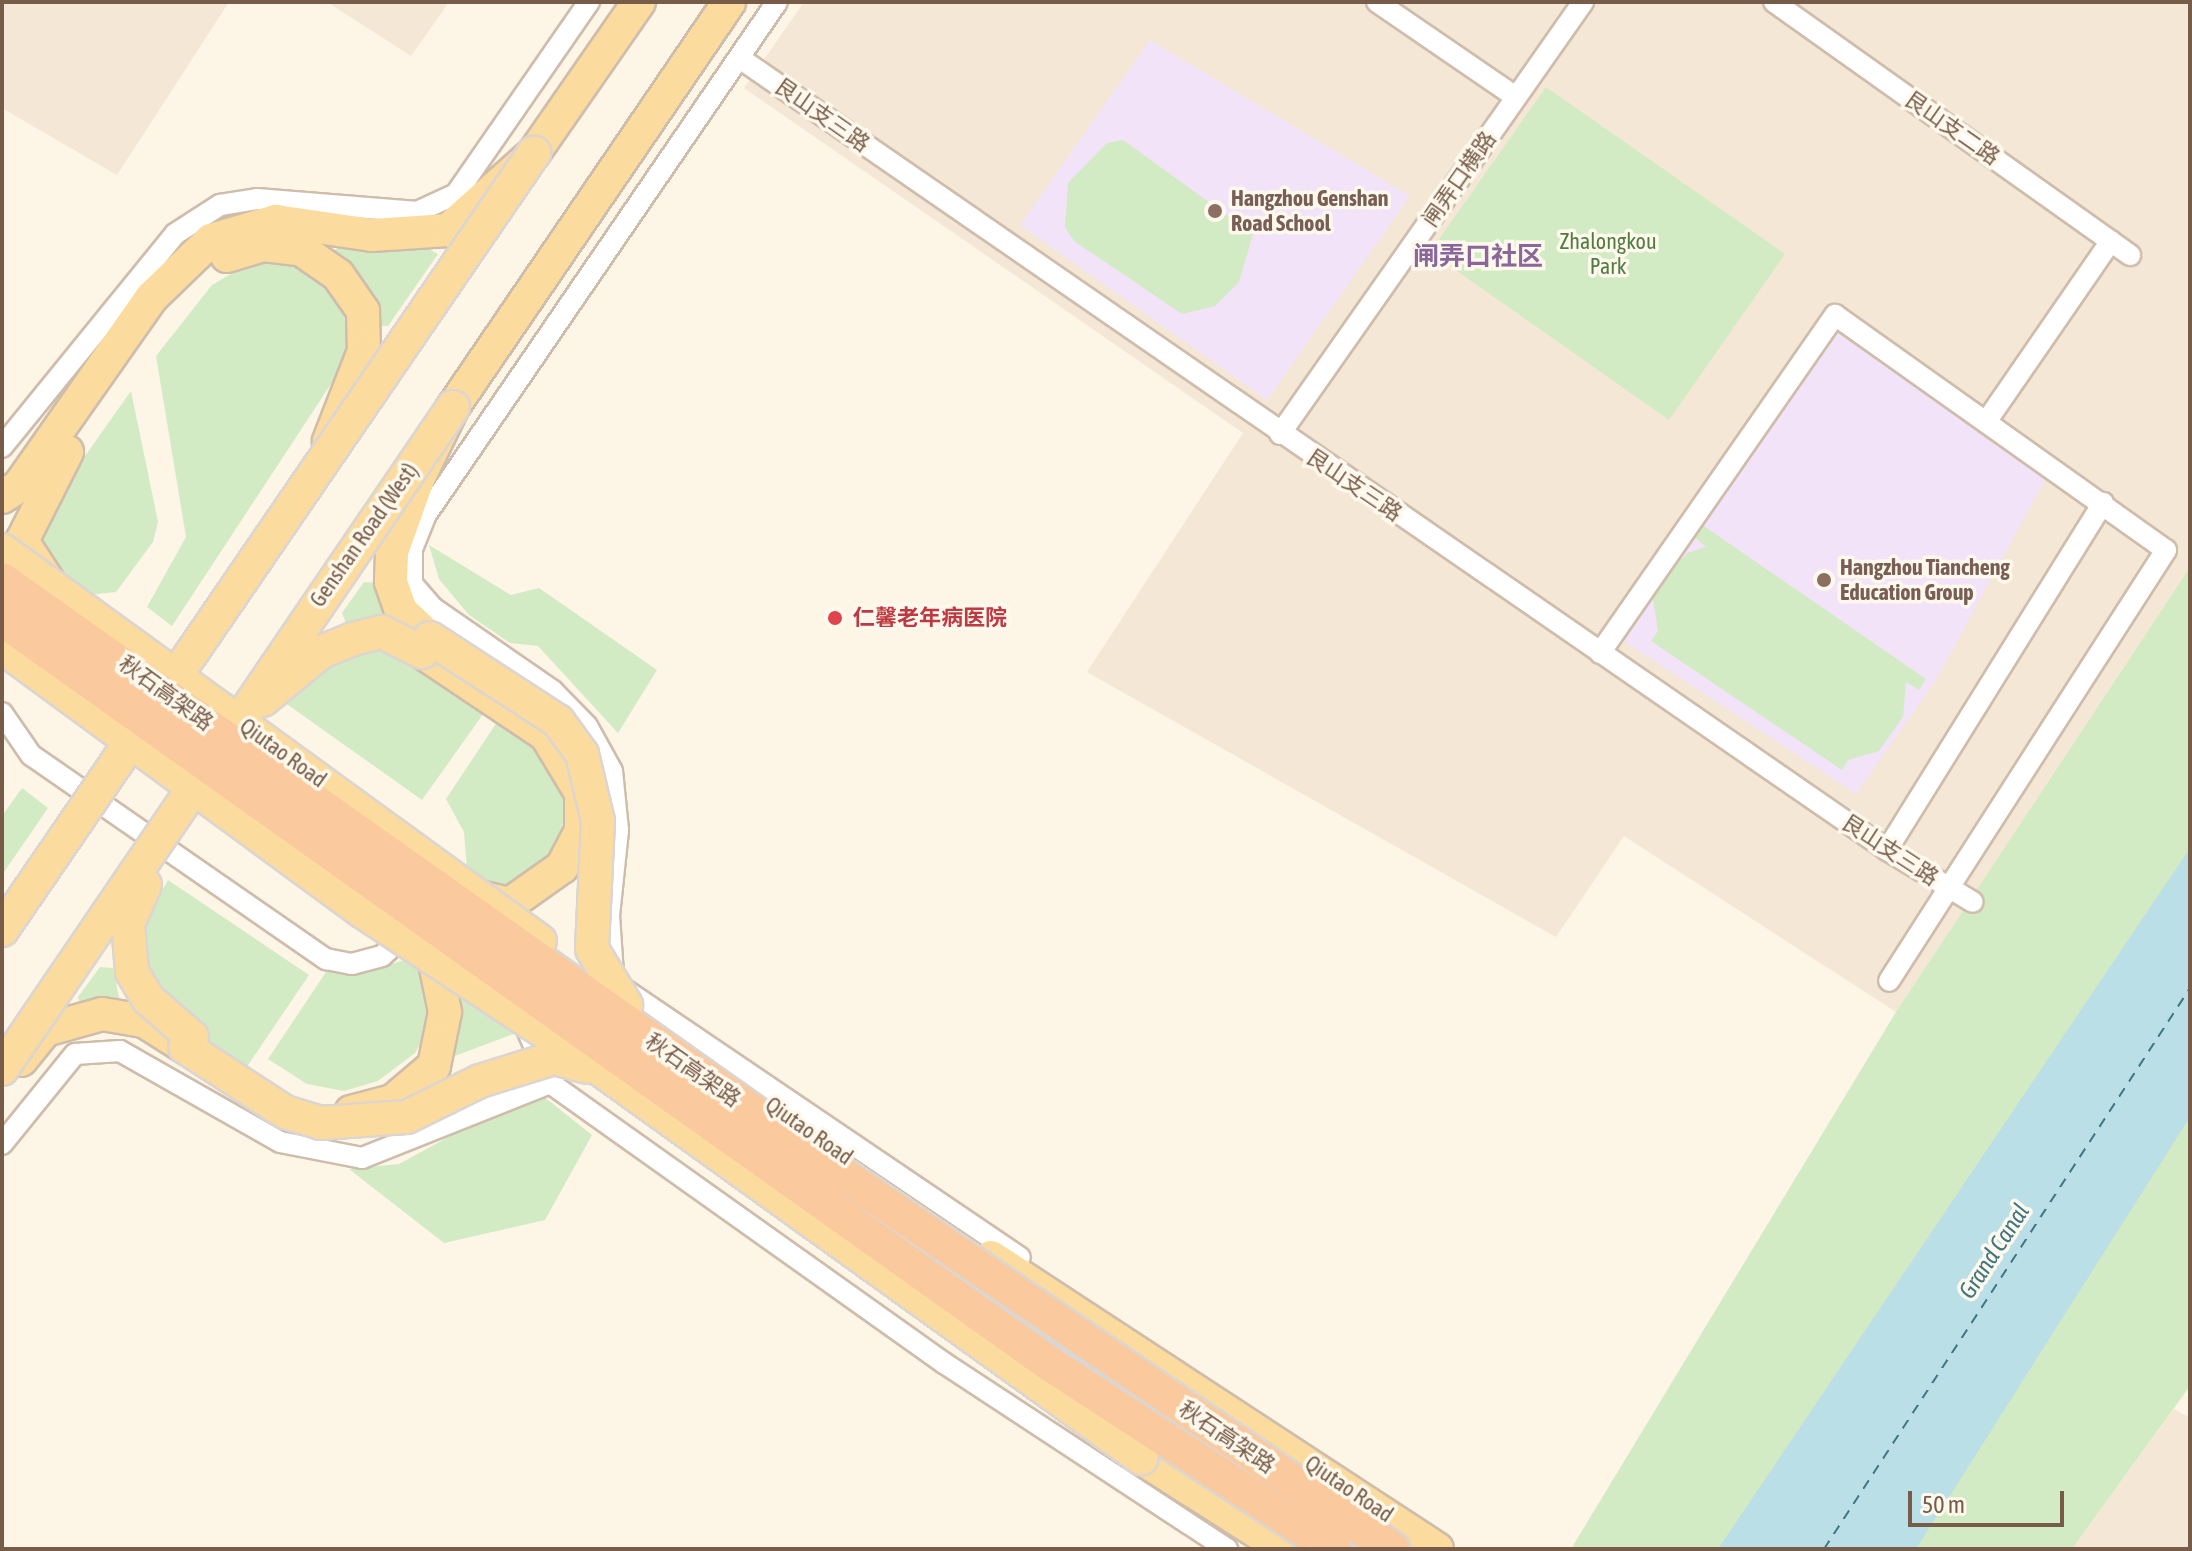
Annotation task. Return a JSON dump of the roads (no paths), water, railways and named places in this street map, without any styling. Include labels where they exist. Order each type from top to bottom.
[{"type":"highway","name":"秋石高架路","points":[[2,580],[735,1100],[1392,1549]]},
{"type":"highway","name":"秋石高架路","points":[[7,639],[1050,1364],[1334,1549]]},
{"type":"main road","points":[[2,930],[639,2]]},
{"type":"main road","name":"Genshan Road (West)","points":[[2,1069],[233,724],[729,2]]},
{"type":"main road","points":[[2,497],[19,486],[152,297],[211,240],[276,221],[372,235],[448,230],[534,153]]},
{"type":"main road","points":[[50,584],[22,541],[55,469],[167,309],[232,253],[264,245],[302,250],[338,275],[363,311],[364,351],[318,470]]},
{"type":"main road","points":[[453,407],[400,524],[391,582],[401,611],[430,638],[558,721],[582,754],[598,821],[592,949],[619,994]]},
{"type":"main road","name":"Qiutao Road","points":[[2,550],[480,897],[992,1258],[1231,1408],[1437,1549]]},
{"type":"main road","points":[[233,724],[321,652],[382,632],[546,735],[581,793],[581,831],[562,867],[537,892],[510,904],[480,897]]},
{"type":"main road","points":[[7,639],[36,674],[435,963],[602,1071],[1141,1458],[1284,1549]]},
{"type":"main road","points":[[173,817],[128,924],[132,972],[167,1019],[294,1103],[368,1112],[416,1087],[444,1040],[435,963]]},
{"type":"main road","points":[[2,1084],[45,1030],[102,1014],[144,1021],[285,1112],[320,1123],[407,1117],[480,1081],[554,1058],[602,1071]]},
{"type":"street","points":[[2,447],[175,234],[220,205],[257,199],[417,212],[456,194],[589,2]]},
{"type":"street","points":[[2,1144],[75,1054],[120,1051],[280,1142],[322,1155],[362,1158],[388,1150],[494,1100],[550,1083],[619,994],[609,916],[618,830],[612,771],[587,726],[553,691],[433,608],[412,584],[412,549],[425,516],[741,59],[777,2]]},
{"type":"street","points":[[1377,2],[1516,97]]},
{"type":"street","name":"闸弄口横路","points":[[1280,434],[1583,2]]},
{"type":"street","name":"艮山支二路","points":[[1774,2],[2130,255]]},
{"type":"street","name":"艮山支三路","points":[[741,59],[1280,434],[1887,850],[1973,902]]},
{"type":"street","points":[[1986,422],[2111,241]]},
{"type":"street","points":[[1600,653],[1835,315],[2166,550],[1951,889],[1889,981]]},
{"type":"street","points":[[1887,850],[2103,503]]},
{"type":"street","points":[[2,673],[7,639],[59,605],[103,606],[411,831],[441,878],[414,926],[382,956],[352,964],[326,959],[31,755],[2,713]]},
{"type":"street","points":[[414,926],[525,997],[619,994]]},
{"type":"street","points":[[414,926],[516,1004],[550,1083],[944,1363],[1227,1549]]},
{"type":"street","points":[[1141,1458],[1196,1528]]},
{"type":"water","name":"Grand Canal","points":[[2190,848],[2190,1117],[1916,1549],[1718,1549]]},
{"type":"place","name":"Hangzhou Genshan Road School","points":[[1215,211]]},
{"type":"place","name":"Hangzhou Tiancheng Education Group","points":[[1824,580]]},
{"type":"place","name":"仁馨老年病医院","points":[[835,618]]},
{"type":"district","name":"闸弄口社区","points":[[1478,257]]},
{"type":"park label","name":"Zhalongkou Park","points":[[1608,254]]}]
